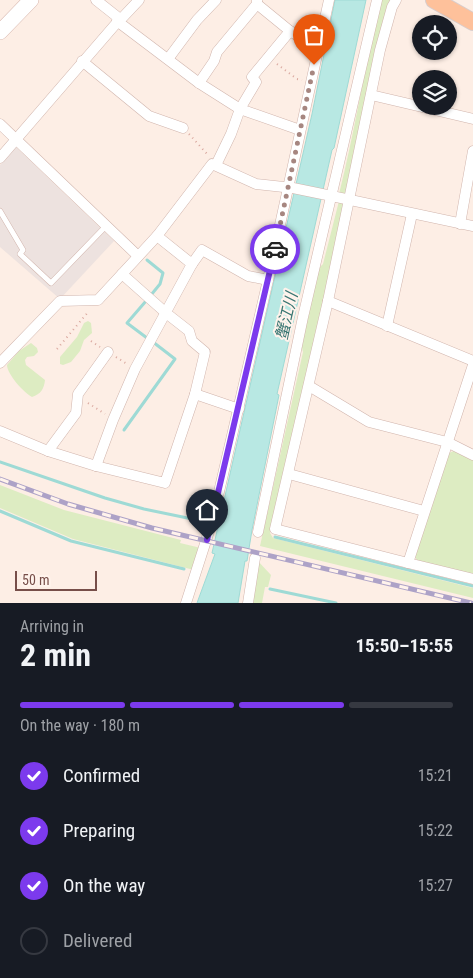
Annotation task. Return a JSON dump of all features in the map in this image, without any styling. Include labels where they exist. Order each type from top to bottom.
[{"type":"main road","points":[[0,32],[31,0]]},
{"type":"main road","points":[[434,0],[473,22]]},
{"type":"street","points":[[96,0],[199,83],[240,109],[300,130]]},
{"type":"street","points":[[0,158],[82,61],[139,0]]},
{"type":"street","points":[[168,59],[197,20],[216,0]]},
{"type":"street","points":[[186,603],[212,522],[239,409],[290,188],[300,130],[329,0]]},
{"type":"street","points":[[258,532],[329,196],[377,0]]},
{"type":"street","points":[[396,0],[392,6],[380,50],[350,201],[275,529],[473,579]]},
{"type":"street","points":[[199,83],[214,61],[217,52],[257,2],[290,31],[318,48]]},
{"type":"street","points":[[217,164],[240,109],[256,82],[252,77],[290,31]]},
{"type":"street","points":[[82,61],[149,116],[183,128]]},
{"type":"street","points":[[371,94],[473,120]]},
{"type":"street","points":[[0,124],[138,256]]},
{"type":"street","points":[[460,224],[473,154]]},
{"type":"street","points":[[0,363],[60,301],[98,300],[157,236],[212,164],[217,164],[256,184],[290,188],[473,226]]},
{"type":"street","points":[[388,326],[412,214]]},
{"type":"street","points":[[157,236],[192,264]]},
{"type":"street","points":[[96,466],[135,369],[192,264],[202,250],[248,276],[268,280]]},
{"type":"street","points":[[0,431],[48,451],[96,466],[165,483],[195,394],[205,352],[192,341],[189,331],[122,274]]},
{"type":"street","points":[[328,301],[473,363],[408,563]]},
{"type":"street","points":[[48,451],[76,413],[78,394],[108,352]]},
{"type":"street","points":[[309,386],[370,422],[447,442],[473,455]]},
{"type":"street","points":[[195,394],[239,409]]},
{"type":"street","points":[[289,474],[424,511]]},
{"type":"street","points":[[248,603],[255,558]]},
{"type":"lane","points":[[0,211],[23,250],[20,254],[51,283],[106,226]]},
{"type":"path","points":[[268,59],[297,79],[311,81]]},
{"type":"path","points":[[183,128],[217,164]]},
{"type":"path","points":[[57,349],[98,300]]},
{"type":"path","points":[[78,397],[99,409],[113,420]]},
{"type":"shaded area","points":[[16,147],[114,241],[60,299],[0,247],[0,165]]},
{"type":"green space","points":[[381,0],[392,0],[347,195],[339,194],[377,12]]},
{"type":"green space","points":[[339,201],[345,202],[305,386],[270,533],[273,538],[473,588],[473,598],[260,546],[303,352],[301,344],[319,268],[323,264]]},
{"type":"green space","points":[[88,321],[91,323],[92,333],[84,340],[80,351],[71,362],[63,365],[60,364],[60,357],[77,337],[84,323]]},
{"type":"green space","points":[[31,343],[37,348],[38,352],[34,356],[27,357],[25,360],[26,365],[45,380],[42,391],[32,397],[16,383],[7,365],[19,351]]},
{"type":"green space","points":[[456,450],[473,459],[473,575],[418,561],[414,556],[449,453]]},
{"type":"green space","points":[[0,485],[64,510],[181,540],[180,543],[201,548],[194,570],[73,539],[0,508]]},
{"type":"green space","points":[[256,559],[271,575],[268,587],[265,587],[262,603],[250,603]]},
{"type":"water","name":"蟹江川","points":[[335,0],[366,0],[277,394],[279,395],[238,603],[197,603],[215,554],[212,553],[312,114]]},
{"type":"waterway","points":[[147,260],[163,273],[160,284],[151,295]]},
{"type":"waterway","points":[[146,301],[127,323],[147,338]]},
{"type":"waterway","points":[[124,430],[175,359],[153,342]]},
{"type":"waterway","points":[[0,462],[105,498],[144,509],[202,521]]},
{"type":"waterway","points":[[0,511],[71,541],[184,569]]},
{"type":"waterway","points":[[275,537],[473,586]]},
{"type":"waterway","points":[[270,589],[336,603]]},
{"type":"railway","points":[[0,479],[68,504],[152,528],[471,603]]},
{"type":"way so far","points":[[275,249],[314,65]]},
{"type":"route","points":[[207,540],[275,249]]}]
